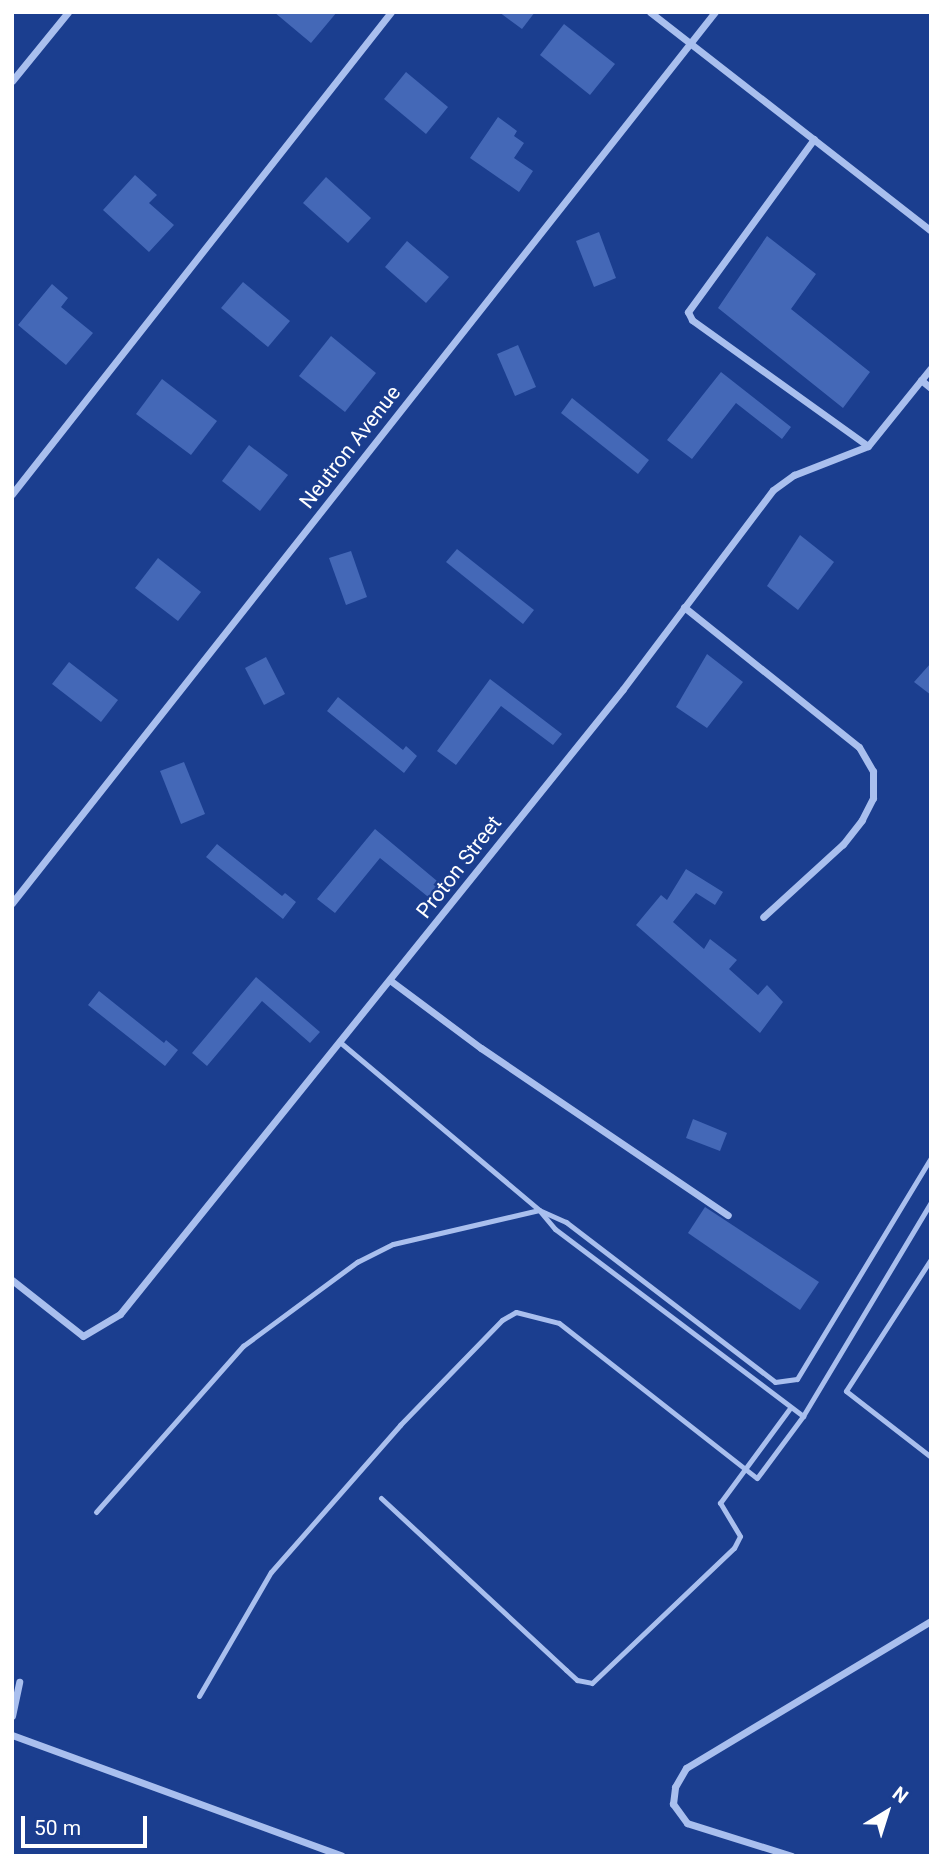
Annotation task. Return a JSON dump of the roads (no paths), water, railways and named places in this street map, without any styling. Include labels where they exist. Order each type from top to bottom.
[{"type":"street","points":[[12,82],[68,12]]},
{"type":"street","points":[[12,494],[391,12]]},
{"type":"street","points":[[650,12],[931,231]]},
{"type":"street","name":"Neutron Avenue","points":[[12,903],[715,12]]},
{"type":"street","points":[[814,139],[688,312],[692,320],[868,446]]},
{"type":"street","name":"Proton Street","points":[[12,1280],[83,1336],[98,1331],[132,1303],[391,981],[774,490],[794,475],[868,446],[931,368]]},
{"type":"street","points":[[921,380],[931,388]]},
{"type":"street","points":[[684,607],[859,747],[873,771],[873,798],[862,820],[843,844],[763,917]]},
{"type":"street","points":[[391,981],[481,1048],[728,1215]]},
{"type":"street","points":[[792,1856],[770,1853],[687,1823],[673,1804],[675,1787],[686,1768],[931,1621]]},
{"type":"street","points":[[12,1716],[19,1682]]},
{"type":"street","points":[[12,1735],[342,1856]]},
{"type":"lane","points":[[341,1042],[593,1259],[803,1416]]},
{"type":"lane","points":[[96,1512],[243,1346],[357,1262],[393,1244],[538,1210],[566,1222],[775,1382],[797,1379],[931,1158]]},
{"type":"lane","points":[[199,1696],[271,1572],[400,1425],[502,1320],[516,1312],[559,1323],[757,1478],[803,1416],[931,1202]]},
{"type":"lane","points":[[593,1259],[600,1249]]},
{"type":"lane","points":[[931,1259],[846,1391],[931,1457]]},
{"type":"lane","points":[[653,1304],[661,1294]]},
{"type":"lane","points":[[381,1498],[577,1680],[592,1683],[734,1548],[740,1536],[720,1503],[790,1408]]}]
